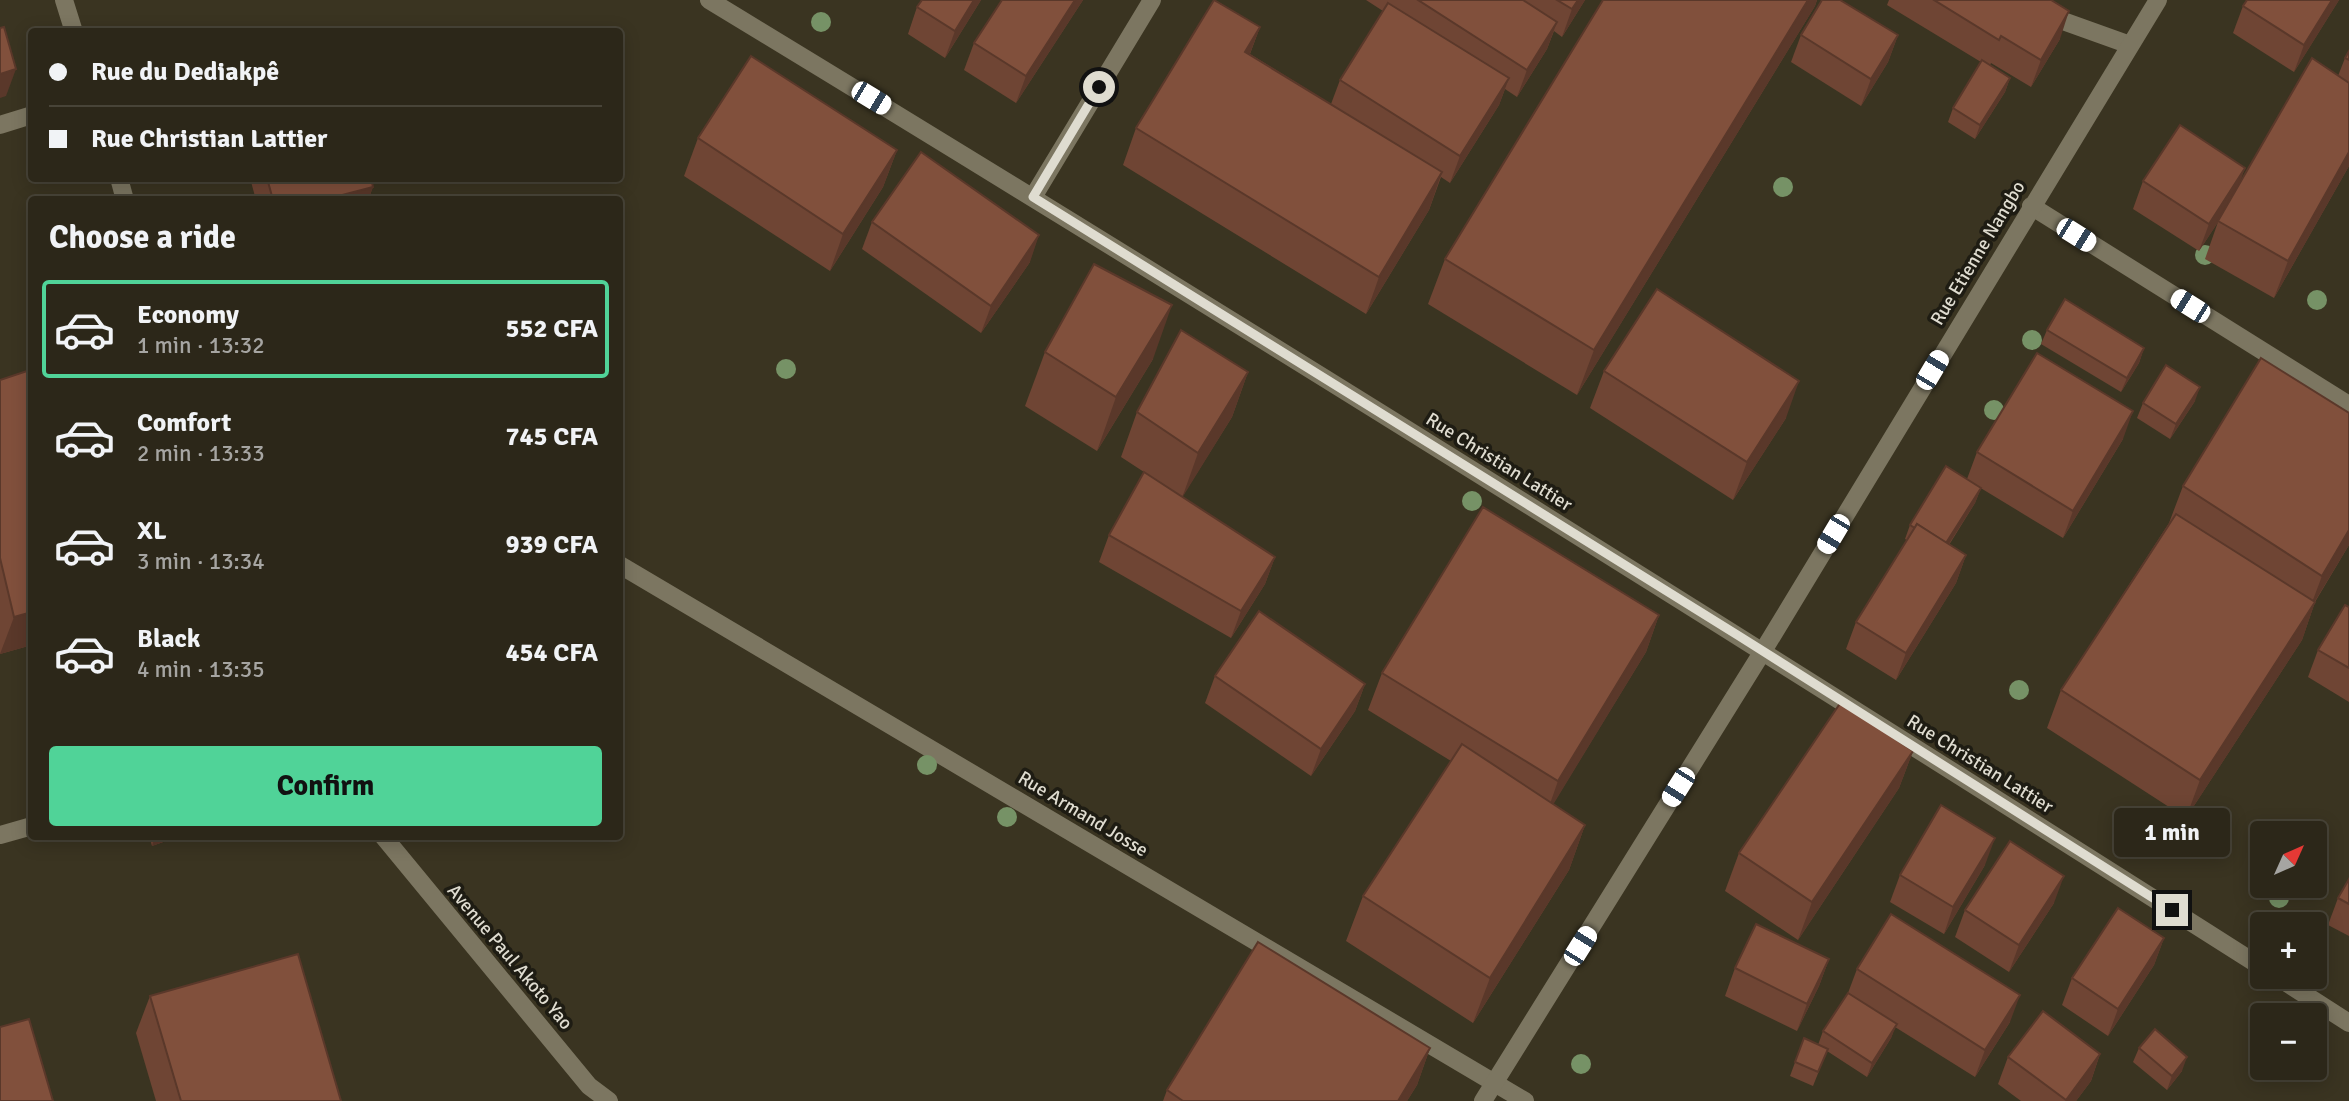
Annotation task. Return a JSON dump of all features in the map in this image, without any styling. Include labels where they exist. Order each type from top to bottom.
[{"type":"street","points":[[64,0],[73,28]]},
{"type":"street","name":"Rue Christian Lattier","points":[[709,0],[1033,197],[1763,650],[2250,960]]},
{"type":"street","points":[[1033,197],[1152,0]]},
{"type":"street","points":[[2023,0],[2063,21],[2130,45]]},
{"type":"street","name":"Rue Etienne Nangbo","points":[[1483,1101],[1763,650],[2158,0]]},
{"type":"street","points":[[0,125],[28,116]]},
{"type":"street","points":[[2031,206],[2349,405]]},
{"type":"street","name":"Rue Armand Josse","points":[[623,567],[1525,1101]]},
{"type":"street","points":[[0,835],[28,827]]},
{"type":"street","name":"Avenue Paul Akoto Yao","points":[[386,840],[589,1086],[608,1101]]},
{"type":"street","points":[[2296,989],[2349,1023]]},
{"type":"building","points":[[922,0],[974,0],[955,31],[917,7]]},
{"type":"building","points":[[1002,0],[1075,0],[1026,76],[974,43]]},
{"type":"building","points":[[1214,0],[1260,27],[1245,52],[1442,172],[1379,277],[1136,128]]},
{"type":"building","points":[[1418,0],[1523,0],[1557,22],[1527,70]]},
{"type":"building","points":[[1557,0],[1578,0],[1572,9]]},
{"type":"building","points":[[1603,0],[1808,0],[1594,350],[1445,259]]},
{"type":"building","points":[[1822,0],[1840,0],[1898,35],[1871,79],[1801,35]]},
{"type":"building","points":[[1934,0],[2051,0],[2069,11],[2041,60],[2001,36],[1999,40]]},
{"type":"building","points":[[2247,0],[2332,0],[2304,45],[2243,6]]},
{"type":"building","points":[[1388,3],[1509,78],[1460,156],[1340,80]]},
{"type":"building","points":[[4,27],[16,69],[0,74],[0,28]]},
{"type":"building","points":[[751,56],[897,150],[843,234],[698,138]]},
{"type":"building","points":[[2312,58],[2349,83],[2349,152],[2288,261],[2218,221]]},
{"type":"building","points":[[1982,60],[2010,78],[1980,125],[1953,108]]},
{"type":"building","points":[[2180,125],[2245,168],[2209,224],[2143,181]]},
{"type":"building","points":[[921,152],[1039,235],[991,306],[872,222]]},
{"type":"building","points":[[268,182],[372,182],[373,187],[338,196],[272,196]]},
{"type":"building","points":[[1094,264],[1172,305],[1116,397],[1045,352]]},
{"type":"building","points":[[1657,289],[1799,381],[1747,462],[1604,371]]},
{"type":"building","points":[[2065,299],[2144,348],[2127,378],[2047,330]]},
{"type":"building","points":[[1181,330],[1248,372],[1198,453],[1137,412]]},
{"type":"building","points":[[2037,353],[2133,411],[2073,511],[1977,452]]},
{"type":"building","points":[[2261,358],[2349,413],[2349,530],[2322,576],[2183,486]]},
{"type":"building","points":[[2166,365],[2200,387],[2176,424],[2143,403]]},
{"type":"building","points":[[28,371],[28,613],[14,617],[0,558],[0,380]]},
{"type":"building","points":[[1946,466],[1981,488],[1946,543],[1917,524],[1915,528],[1910,525]]},
{"type":"building","points":[[1144,472],[1275,557],[1241,611],[1109,535]]},
{"type":"building","points":[[1483,507],[1659,615],[1558,781],[1382,673]]},
{"type":"building","points":[[2176,514],[2315,602],[2200,780],[2061,690]]},
{"type":"building","points":[[1917,524],[1966,555],[1906,653],[1856,622]]},
{"type":"building","points":[[2345,605],[2349,607],[2349,668],[2318,650]]},
{"type":"building","points":[[1259,611],[1365,684],[1321,749],[1215,676]]},
{"type":"building","points":[[1841,702],[1913,751],[1812,902],[1739,853]]},
{"type":"building","points":[[1462,744],[1585,825],[1490,978],[1363,896]]},
{"type":"building","points":[[1941,805],[1995,838],[1953,907],[1900,875]]},
{"type":"building","points":[[2010,841],[2064,876],[2019,945],[1965,910]]},
{"type":"building","points":[[2349,879],[2349,904],[2338,898]]},
{"type":"building","points":[[2118,908],[2164,938],[2118,1009],[2072,978]]},
{"type":"building","points":[[1891,914],[2020,995],[1985,1050],[1857,969]]},
{"type":"building","points":[[1756,924],[1829,959],[1807,1004],[1735,968]]},
{"type":"building","points":[[1258,942],[1430,1048],[1398,1101],[1183,1101],[1167,1090]]},
{"type":"building","points":[[298,954],[341,1101],[181,1101],[150,996]]},
{"type":"building","points":[[1848,993],[1897,1024],[1872,1063],[1823,1031]]},
{"type":"building","points":[[2043,1011],[2100,1054],[2066,1100],[2008,1057]]},
{"type":"building","points":[[29,1019],[53,1101],[0,1101],[0,1027]]},
{"type":"building","points":[[2155,1029],[2187,1057],[2172,1076],[2139,1048]]},
{"type":"building","points":[[1804,1038],[1828,1049],[1818,1072],[1795,1062]]},
{"type":"route","points":[[1099,87],[1033,197],[1739,636],[2172,910]]}]
